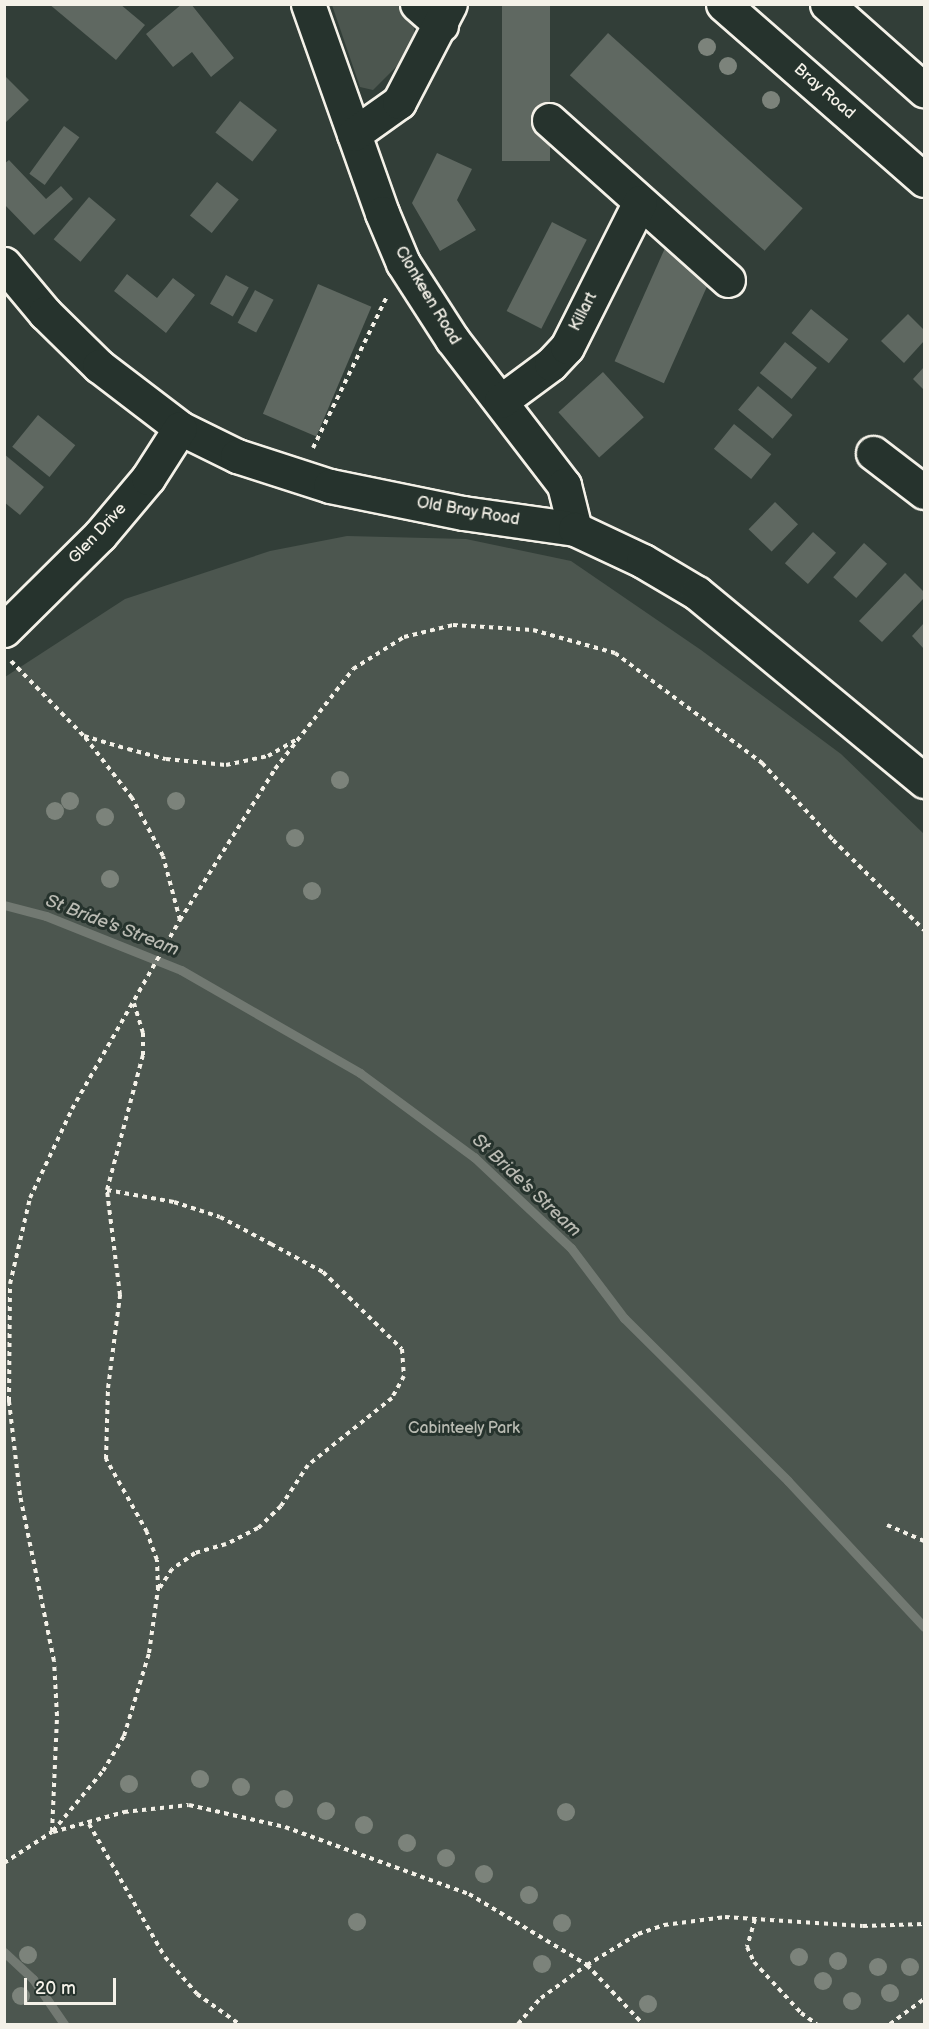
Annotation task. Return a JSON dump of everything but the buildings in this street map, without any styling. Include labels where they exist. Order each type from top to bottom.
[{"type":"main road","name":"Clonkeen Road","points":[[308,4],[403,263],[452,339],[564,485],[575,529]]},
{"type":"main road","name":"Bray Road","points":[[723,4],[924,180]]},
{"type":"main road","points":[[826,4],[924,90]]},
{"type":"main road","points":[[354,134],[399,102],[436,11]]},
{"type":"main road","points":[[549,120],[728,280]]},
{"type":"main road","name":"Killart","points":[[501,401],[550,364],[567,346],[640,202]]},
{"type":"main road","name":"Old Bray Road","points":[[4,264],[45,313],[99,366],[180,428],[237,456],[330,486],[463,513],[575,529],[644,561],[696,593],[924,781]]},
{"type":"main road","name":"Glen Drive","points":[[4,630],[100,535],[148,478],[180,428]]},
{"type":"main road","points":[[873,453],[924,492]]},
{"type":"path","points":[[299,476],[403,263]]},
{"type":"path","points":[[52,1832],[57,1716],[54,1660],[20,1495],[9,1401],[10,1284],[30,1198],[72,1109],[141,993],[180,920],[275,769],[353,669],[404,637],[453,625],[533,630],[615,653],[762,763],[833,840],[924,930]]},
{"type":"path","points":[[4,655],[84,736],[132,798],[163,856],[180,920]]},
{"type":"path","points":[[84,736],[166,759],[226,765],[268,756],[300,739]]},
{"type":"path","points":[[4,1863],[52,1832],[104,1771],[124,1736],[150,1653],[158,1589],[156,1560],[147,1532],[106,1459],[108,1388],[120,1294],[107,1190],[143,1055],[143,1033],[134,1004]]},
{"type":"path","points":[[107,1190],[192,1208],[220,1217],[323,1272],[402,1349],[404,1376],[392,1398],[308,1465],[281,1506],[258,1528],[225,1544],[195,1553],[172,1569],[158,1589]]},
{"type":"path","points":[[887,1525],[924,1541]]},
{"type":"path","points":[[52,1832],[89,1824],[124,1812],[189,1805],[285,1827],[469,1894],[587,1965],[643,2025]]},
{"type":"path","points":[[89,1824],[165,1957],[197,1994],[239,2025]]},
{"type":"path","points":[[518,2025],[541,1998],[587,1965],[638,1934],[664,1925],[725,1917],[863,1926],[924,1924]]},
{"type":"path","points":[[754,1919],[747,1947],[754,1962],[801,2013],[817,2025]]},
{"type":"path","points":[[890,2025],[924,1999]]},
{"type":"green space","points":[[332,5],[404,5],[414,13],[414,36],[402,61],[373,90],[360,87]]},
{"type":"green space","name":"Cabinteely Park","points":[[347,536],[466,539],[571,561],[701,650],[841,754],[924,834],[924,2024],[5,2024],[5,677],[125,599],[270,551]]},
{"type":"waterway","name":"St Bride's Stream","points":[[4,905],[46,916],[181,970],[360,1073],[474,1157],[571,1248],[624,1318],[788,1481],[924,1627]]},
{"type":"waterway","points":[[4,1952],[33,1979],[64,2024]]}]
